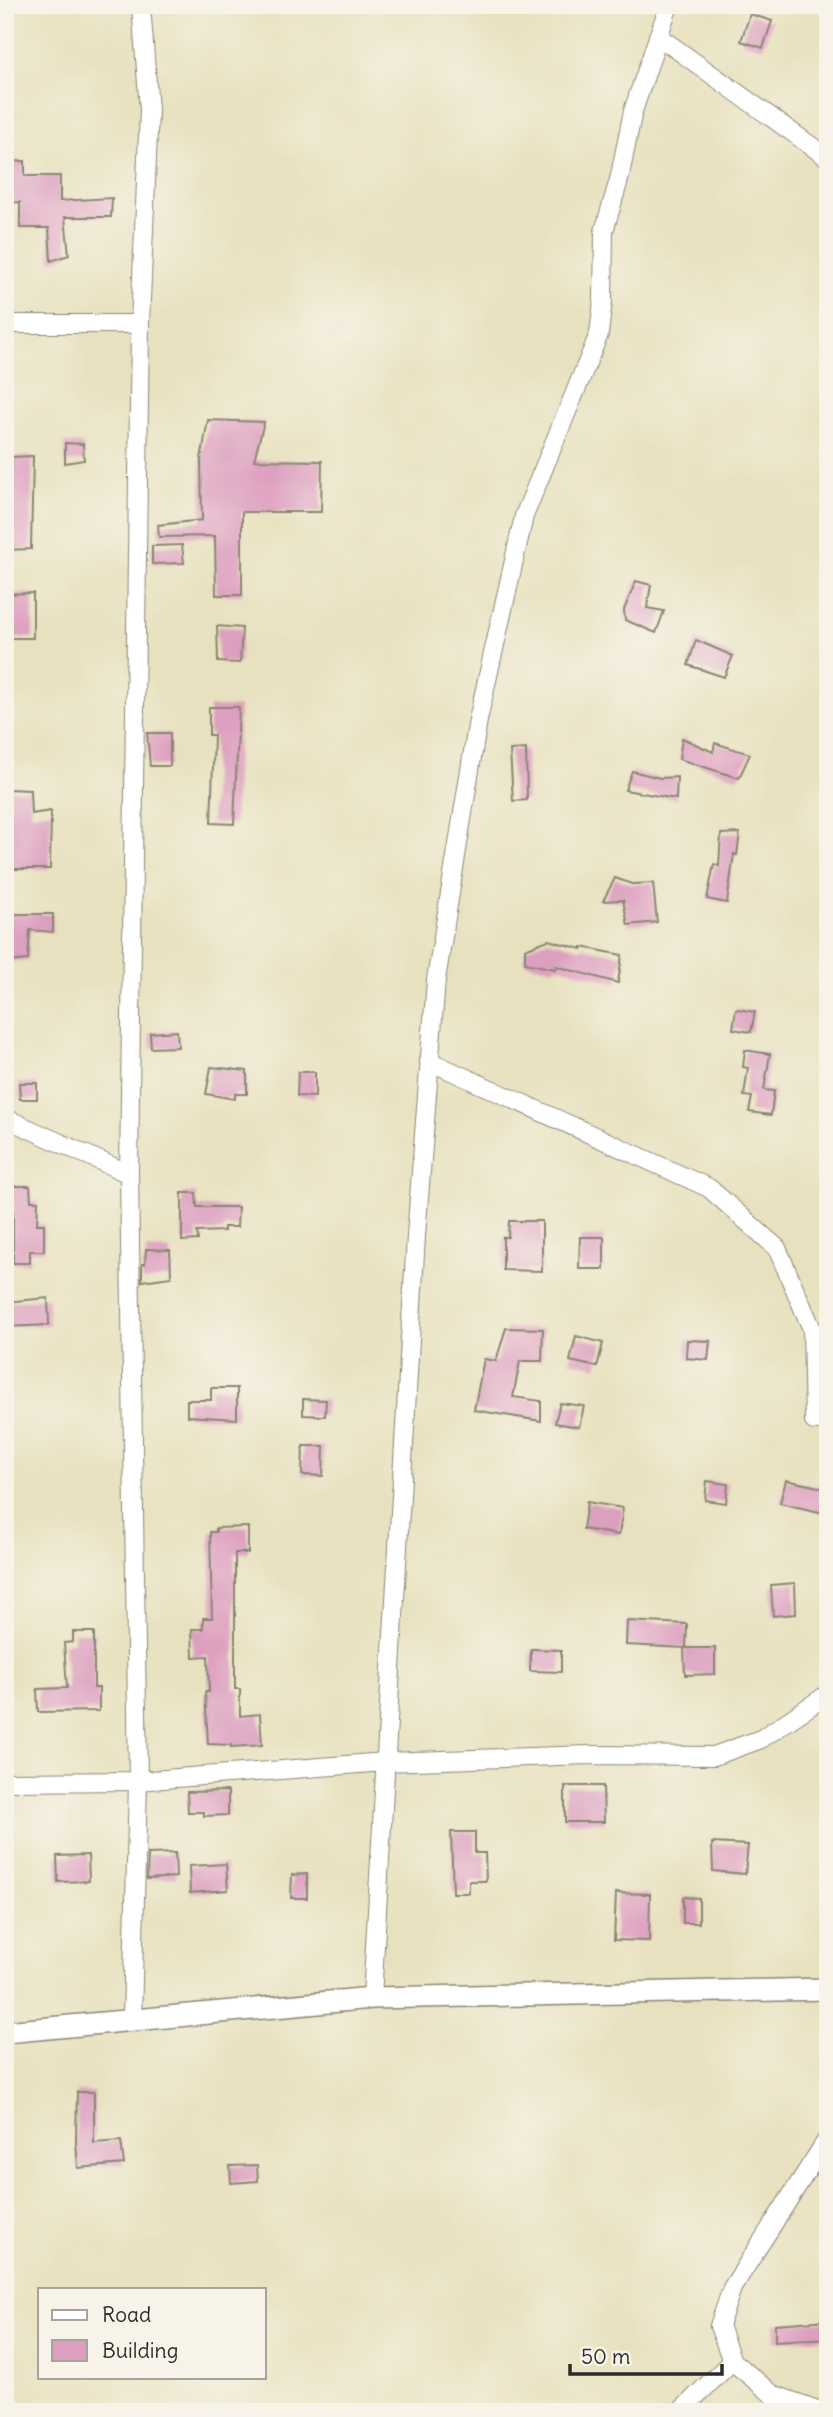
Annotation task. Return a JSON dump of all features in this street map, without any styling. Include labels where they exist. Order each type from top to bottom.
[{"type":"street","points":[[132,2020],[138,1781],[128,1174],[140,324],[149,110],[141,5]]},
{"type":"street","points":[[372,1998],[416,1236],[436,980],[478,720],[524,516],[599,334],[603,301],[604,231],[633,111],[669,5]]},
{"type":"street","points":[[658,36],[828,158]]},
{"type":"street","points":[[5,324],[140,324]]},
{"type":"street","points":[[429,1061],[709,1188],[776,1248],[812,1329],[814,1421],[828,1421]]},
{"type":"street","points":[[5,1118],[128,1174]]},
{"type":"street","points":[[5,1782],[138,1781],[385,1762],[589,1755],[714,1756],[761,1739],[828,1694]]},
{"type":"street","points":[[5,2032],[372,1998],[828,1989]]},
{"type":"street","points":[[824,2412],[772,2394],[732,2361],[719,2326],[732,2288],[828,2138]]},
{"type":"street","points":[[680,2412],[732,2361]]},
{"type":"building","points":[[750,14],[772,21],[763,48],[741,41]]},
{"type":"building","points":[[25,161],[25,176],[60,176],[60,201],[112,198],[111,217],[65,217],[69,255],[51,261],[49,228],[20,228],[20,202],[5,203],[5,162]]},
{"type":"building","points":[[208,420],[264,422],[254,460],[322,461],[321,512],[242,512],[242,595],[216,595],[215,536],[159,537],[158,525],[202,520],[201,459]]},
{"type":"building","points":[[65,443],[83,444],[84,460],[65,463]]},
{"type":"building","points":[[33,456],[31,549],[5,550],[9,457]]},
{"type":"building","points":[[182,545],[184,563],[152,564],[152,546]]},
{"type":"building","points":[[636,581],[651,585],[647,608],[664,611],[656,633],[625,620],[624,610]]},
{"type":"building","points":[[33,593],[33,638],[5,638],[5,594]]},
{"type":"building","points":[[217,626],[242,628],[240,663],[218,662]]},
{"type":"building","points":[[696,640],[733,656],[724,677],[688,665]]},
{"type":"building","points":[[209,707],[239,707],[234,824],[211,823],[214,735],[209,735]]},
{"type":"building","points":[[147,733],[170,733],[170,766],[150,766]]},
{"type":"building","points":[[682,738],[713,752],[715,743],[750,754],[739,778],[679,759]]},
{"type":"building","points":[[526,749],[527,800],[513,801],[510,750]]},
{"type":"building","points":[[632,771],[660,778],[677,777],[676,799],[625,790]]},
{"type":"building","points":[[7,789],[30,790],[31,814],[51,811],[50,869],[5,869]]},
{"type":"building","points":[[740,833],[727,903],[707,899],[714,864],[719,866],[721,834]]},
{"type":"building","points":[[615,878],[632,884],[653,883],[657,922],[628,925],[623,900],[603,901]]},
{"type":"building","points":[[6,914],[53,914],[53,932],[30,930],[28,960],[5,962]]},
{"type":"building","points":[[548,940],[622,955],[618,983],[556,966],[555,969],[525,963],[525,949]]},
{"type":"building","points":[[736,1009],[755,1012],[751,1032],[733,1029]]},
{"type":"building","points":[[177,1031],[178,1047],[151,1048],[150,1033]]},
{"type":"building","points":[[745,1050],[770,1054],[764,1090],[774,1091],[771,1115],[749,1112],[752,1097],[744,1096],[748,1068],[743,1067]]},
{"type":"building","points":[[211,1067],[247,1071],[247,1094],[235,1094],[235,1099],[206,1094]]},
{"type":"building","points":[[298,1072],[315,1072],[315,1097],[297,1096]]},
{"type":"building","points":[[19,1083],[37,1083],[37,1099],[20,1099]]},
{"type":"building","points":[[13,1186],[30,1186],[31,1201],[38,1201],[37,1224],[44,1224],[44,1251],[30,1251],[30,1263],[13,1263]]},
{"type":"building","points":[[182,1193],[196,1193],[197,1207],[238,1207],[237,1227],[224,1227],[224,1231],[197,1232],[198,1240],[182,1241]]},
{"type":"building","points":[[509,1221],[542,1221],[542,1271],[503,1270],[503,1237],[508,1237]]},
{"type":"building","points":[[580,1237],[604,1237],[604,1269],[579,1269]]},
{"type":"building","points":[[146,1249],[170,1250],[171,1277],[142,1281],[142,1264],[145,1264]]},
{"type":"building","points":[[48,1298],[49,1325],[5,1327],[5,1302]]},
{"type":"building","points":[[506,1328],[543,1329],[542,1361],[520,1361],[513,1397],[541,1401],[541,1421],[474,1410],[484,1359],[496,1361]]},
{"type":"building","points":[[576,1336],[603,1343],[597,1367],[570,1361]]},
{"type":"building","points":[[687,1340],[710,1341],[708,1360],[686,1358]]},
{"type":"building","points":[[211,1388],[237,1388],[237,1419],[187,1416],[187,1400],[211,1400]]},
{"type":"building","points":[[303,1399],[326,1400],[325,1416],[303,1415]]},
{"type":"building","points":[[560,1403],[584,1406],[579,1427],[555,1423]]},
{"type":"building","points":[[303,1446],[324,1446],[323,1476],[302,1475]]},
{"type":"building","points":[[786,1480],[828,1489],[824,1513],[780,1503]]},
{"type":"building","points":[[707,1481],[728,1484],[726,1503],[705,1500]]},
{"type":"building","points":[[587,1502],[623,1508],[619,1535],[583,1529]]},
{"type":"building","points":[[248,1527],[248,1553],[235,1553],[235,1689],[240,1689],[240,1716],[260,1714],[262,1745],[231,1747],[208,1744],[205,1692],[209,1692],[208,1656],[193,1657],[192,1629],[203,1629],[203,1618],[212,1618],[210,1532],[216,1532],[216,1528]]},
{"type":"building","points":[[795,1583],[796,1614],[773,1616],[771,1585]]},
{"type":"building","points":[[627,1621],[687,1624],[686,1648],[626,1645]]},
{"type":"building","points":[[73,1632],[94,1632],[94,1688],[99,1688],[99,1711],[38,1712],[37,1689],[67,1688],[64,1643],[73,1642]]},
{"type":"building","points":[[684,1648],[715,1648],[715,1674],[685,1675]]},
{"type":"building","points":[[531,1649],[561,1650],[561,1672],[530,1671]]},
{"type":"building","points":[[565,1786],[603,1786],[604,1822],[565,1822]]},
{"type":"building","points":[[228,1791],[228,1815],[204,1816],[204,1812],[188,1812],[187,1792]]},
{"type":"building","points":[[451,1832],[475,1832],[475,1853],[485,1853],[486,1881],[469,1881],[469,1893],[453,1893]]},
{"type":"building","points":[[712,1843],[748,1845],[745,1874],[713,1871]]},
{"type":"building","points":[[175,1853],[176,1877],[147,1879],[148,1854]]},
{"type":"building","points":[[88,1855],[89,1881],[58,1882],[57,1856]]},
{"type":"building","points":[[226,1864],[228,1890],[190,1893],[189,1866]]},
{"type":"building","points":[[307,1874],[307,1898],[291,1898],[292,1875]]},
{"type":"building","points":[[616,1893],[650,1894],[649,1941],[614,1940]]},
{"type":"building","points":[[683,1897],[699,1898],[699,1923],[683,1923]]},
{"type":"building","points":[[77,2092],[94,2092],[94,2143],[121,2141],[124,2164],[78,2168]]},
{"type":"building","points":[[257,2165],[258,2181],[231,2183],[230,2166]]},
{"type":"building","points":[[828,2320],[828,2338],[775,2341],[775,2324]]}]
